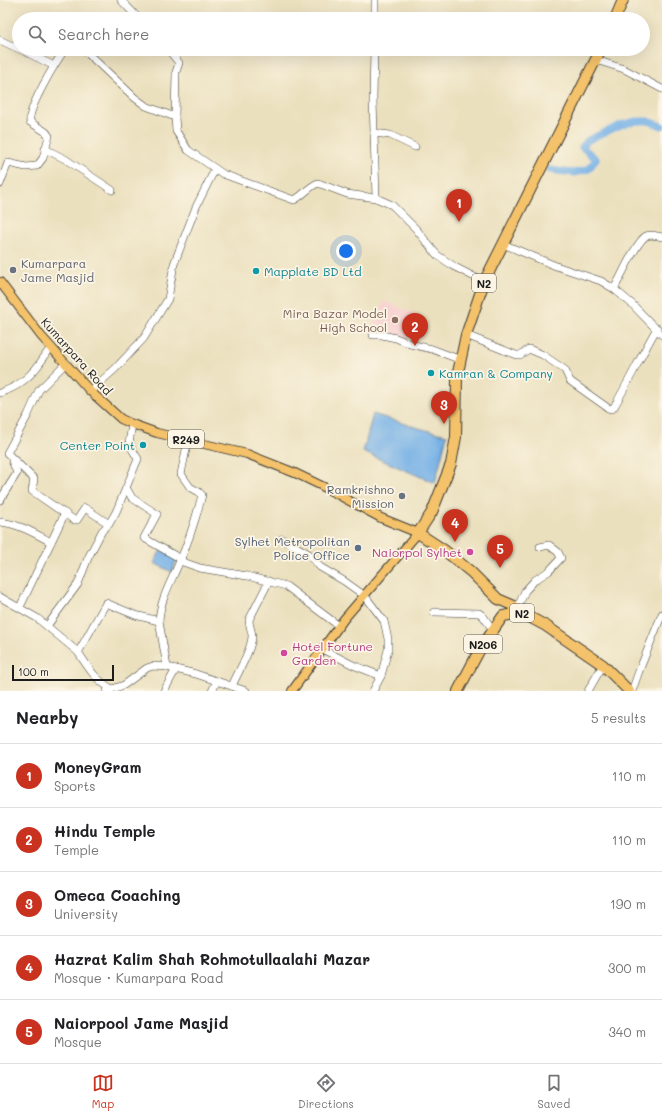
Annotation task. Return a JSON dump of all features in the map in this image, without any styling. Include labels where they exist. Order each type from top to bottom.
[{"type":"highway","points":[[618,12],[623,0]]},
{"type":"highway","name":"N2","points":[[598,56],[484,282],[466,335],[457,377],[456,437],[450,464],[432,512],[418,532],[444,550],[471,572],[498,598],[546,626],[604,665],[629,691]]},
{"type":"highway","points":[[498,598],[503,616],[520,611]]},
{"type":"highway","name":"N206","points":[[458,691],[478,651],[503,616]]},
{"type":"main road","name":"Kumarpara Road","points":[[0,282],[51,347],[90,391],[121,419],[157,433],[247,454],[296,473],[381,518],[418,532]]},
{"type":"main road","points":[[292,691],[339,626],[418,532]]},
{"type":"street","points":[[121,0],[133,12]]},
{"type":"street","points":[[375,0],[375,12]]},
{"type":"street","points":[[0,40],[12,46]]},
{"type":"street","points":[[33,56],[54,66]]},
{"type":"street","points":[[0,184],[8,163],[26,167],[36,166],[43,158],[49,136],[46,132],[30,122],[29,118],[38,97],[60,56]]},
{"type":"street","points":[[90,56],[135,98],[146,106],[175,117]]},
{"type":"street","points":[[174,56],[179,63],[176,72],[176,131],[188,150],[223,174],[294,200],[300,198],[312,185],[318,183],[348,194],[376,198],[392,205],[416,229],[437,255],[455,267],[484,282]]},
{"type":"street","points":[[374,56],[373,100],[376,198]]},
{"type":"street","points":[[596,60],[624,68],[662,89]]},
{"type":"street","points":[[374,133],[390,135],[415,147]]},
{"type":"street","points":[[45,149],[65,159],[112,190]]},
{"type":"street","points":[[90,391],[115,369],[144,338],[168,299],[174,264],[196,207],[215,169]]},
{"type":"street","points":[[614,289],[638,245],[646,237],[652,235],[662,237]]},
{"type":"street","points":[[503,244],[556,266],[601,281],[614,289],[657,328],[662,335]]},
{"type":"street","points":[[466,335],[516,355],[520,355],[529,349],[536,352],[565,370],[570,381],[578,388],[608,408],[612,409],[657,328]]},
{"type":"street","points":[[373,335],[382,334],[410,344],[432,349],[461,360]]},
{"type":"street","points":[[0,394],[20,384],[34,371],[51,347]]},
{"type":"street","points":[[66,363],[39,390],[28,416],[7,454],[34,480],[32,491],[64,513],[76,520],[85,508],[109,524]]},
{"type":"street","points":[[47,626],[78,584],[88,558],[102,531],[109,524],[127,489],[138,459],[129,444],[132,424]]},
{"type":"street","points":[[167,667],[159,621],[160,613],[164,596],[181,560],[195,522],[202,496],[199,492],[190,488],[181,474],[188,440]]},
{"type":"street","points":[[0,500],[17,473],[11,458]]},
{"type":"street","points":[[127,489],[132,498],[157,514],[144,538],[181,560],[200,568],[247,576],[286,586],[339,626]]},
{"type":"street","points":[[20,607],[64,513]]},
{"type":"street","points":[[0,522],[26,529],[51,542]]},
{"type":"street","points":[[282,539],[310,554],[320,567],[344,581],[364,596],[384,621],[388,650],[381,676],[374,691]]},
{"type":"street","points":[[520,611],[525,591],[535,580],[550,571],[560,558],[558,552],[549,545],[540,547]]},
{"type":"street","points":[[232,686],[248,652],[252,638],[249,620],[269,581]]},
{"type":"street","points":[[0,597],[37,618],[78,652],[95,677],[109,690],[124,685],[147,668],[153,666],[176,669],[246,691]]},
{"type":"street","points":[[78,652],[106,603],[135,615],[159,621]]},
{"type":"street","points":[[434,612],[479,613],[493,630]]},
{"type":"street","points":[[632,691],[638,671],[662,614]]},
{"type":"street","points":[[322,649],[353,666],[381,676]]},
{"type":"street","points":[[588,691],[604,665]]},
{"type":"street","points":[[164,691],[176,669]]},
{"type":"street","points":[[212,691],[217,681]]},
{"type":"shaded area","name":"Mira Bazar Model High School","points":[[384,301],[416,314],[408,339],[373,326]]},
{"type":"water","points":[[373,414],[447,435],[435,483],[363,452]]},
{"type":"water","points":[[161,550],[177,559],[172,572],[154,563]]},
{"type":"waterway","points":[[550,170],[574,173],[589,169],[596,159],[582,147],[588,140],[621,125],[636,121],[648,121],[662,126]]},
{"type":"place","name":"MoneyGram","points":[[459,222]]},
{"type":"place","name":"Kumarpara Jame Masjid","points":[[13,270]]},
{"type":"place","name":"Mapplate BD Ltd","points":[[256,271]]},
{"type":"place","name":"Mira Bazar Model High School","points":[[395,320]]},
{"type":"place","name":"Hindu Temple","points":[[415,346]]},
{"type":"place","name":"Kamran & Company","points":[[431,373]]},
{"type":"place","name":"Omeca Coaching","points":[[444,424]]},
{"type":"place","name":"Center Point","points":[[143,445]]},
{"type":"place","name":"Ramkrishno Mission","points":[[402,496]]},
{"type":"place","name":"Hazrat Kalim Shah Rohmotullaalahi Mazar","points":[[455,542]]},
{"type":"place","name":"Sylhet Metropolitan Police Office","points":[[358,548]]},
{"type":"place","name":"Naiorpol Sylhet","points":[[470,552]]},
{"type":"place","name":"Naiorpool Jame Masjid","points":[[500,568]]},
{"type":"place","name":"Hotel Fortune Garden","points":[[284,653]]}]
